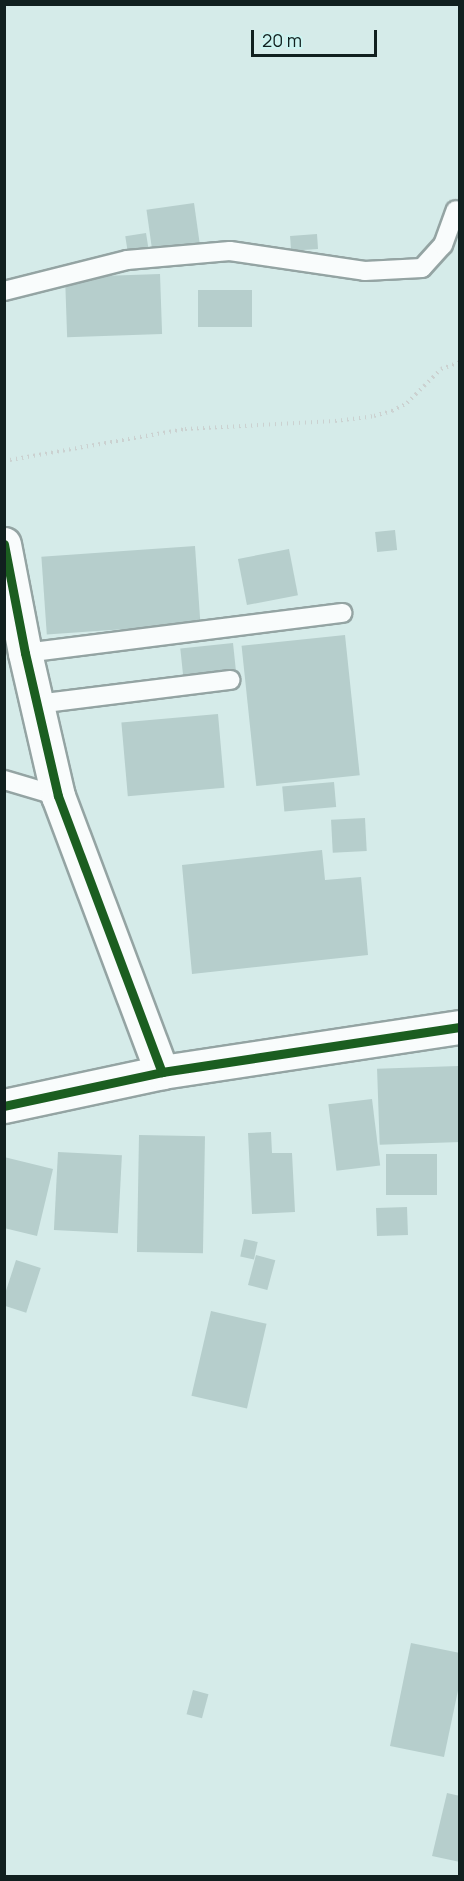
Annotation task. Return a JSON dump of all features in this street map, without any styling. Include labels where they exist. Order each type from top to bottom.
[{"type":"street","points":[[5,549],[25,653],[58,796],[162,1072]]},
{"type":"street","points":[[4,1106],[162,1072],[459,1027]]},
{"type":"lane","points":[[4,291],[127,260],[230,251],[365,271],[422,268],[443,245],[456,210]]},
{"type":"lane","points":[[25,653],[342,614]]},
{"type":"lane","points":[[37,704],[231,680]]},
{"type":"lane","points":[[4,780],[58,796]]},
{"type":"path","points":[[4,461],[185,429],[334,421],[374,416],[392,411],[407,403],[441,369],[459,362]]},
{"type":"building","points":[[194,203],[200,245],[152,251],[146,210]]},
{"type":"building","points":[[146,233],[149,252],[128,255],[125,236]]},
{"type":"building","points":[[317,234],[318,249],[291,251],[290,236]]},
{"type":"building","points":[[160,274],[162,334],[67,337],[65,277]]},
{"type":"building","points":[[198,290],[252,290],[252,327],[198,327]]},
{"type":"building","points":[[395,530],[397,550],[377,552],[375,532]]},
{"type":"building","points":[[195,546],[200,624],[47,635],[41,557]]},
{"type":"building","points":[[289,549],[298,595],[247,605],[238,559]]},
{"type":"building","points":[[345,635],[360,775],[256,786],[242,646]]},
{"type":"building","points":[[233,643],[236,674],[184,679],[180,649]]},
{"type":"building","points":[[218,714],[224,788],[128,796],[121,722]]},
{"type":"building","points":[[334,782],[336,807],[284,811],[282,787]]},
{"type":"building","points":[[365,818],[367,851],[333,853],[331,820]]},
{"type":"building","points":[[322,850],[325,880],[361,877],[368,955],[192,974],[182,865]]},
{"type":"building","points":[[458,1066],[460,1142],[380,1145],[377,1069]]},
{"type":"building","points":[[372,1099],[380,1166],[336,1171],[328,1104]]},
{"type":"building","points":[[271,1132],[272,1153],[292,1153],[295,1212],[252,1214],[248,1133]]},
{"type":"building","points":[[139,1135],[205,1136],[203,1253],[137,1252]]},
{"type":"building","points":[[58,1152],[122,1155],[118,1233],[54,1230]]},
{"type":"building","points":[[386,1154],[437,1154],[437,1195],[386,1195]]},
{"type":"building","points":[[4,1157],[53,1169],[37,1236],[4,1228]]},
{"type":"building","points":[[407,1207],[408,1235],[377,1236],[376,1208]]},
{"type":"building","points":[[244,1239],[258,1242],[254,1260],[240,1257]]},
{"type":"building","points":[[256,1255],[275,1260],[267,1290],[248,1285]]},
{"type":"building","points":[[16,1260],[41,1268],[26,1313],[4,1306],[4,1297]]},
{"type":"building","points":[[211,1311],[267,1324],[247,1409],[191,1396]]},
{"type":"building","points":[[411,1643],[460,1653],[460,1681],[444,1757],[390,1746]]},
{"type":"building","points":[[193,1690],[208,1694],[202,1718],[187,1714]]},
{"type":"building","points":[[447,1793],[460,1796],[460,1862],[432,1856]]},
{"type":"cycle path","points":[[4,544],[25,653],[58,796],[162,1072]]},
{"type":"cycle path","points":[[4,1106],[162,1072],[460,1027]]}]
